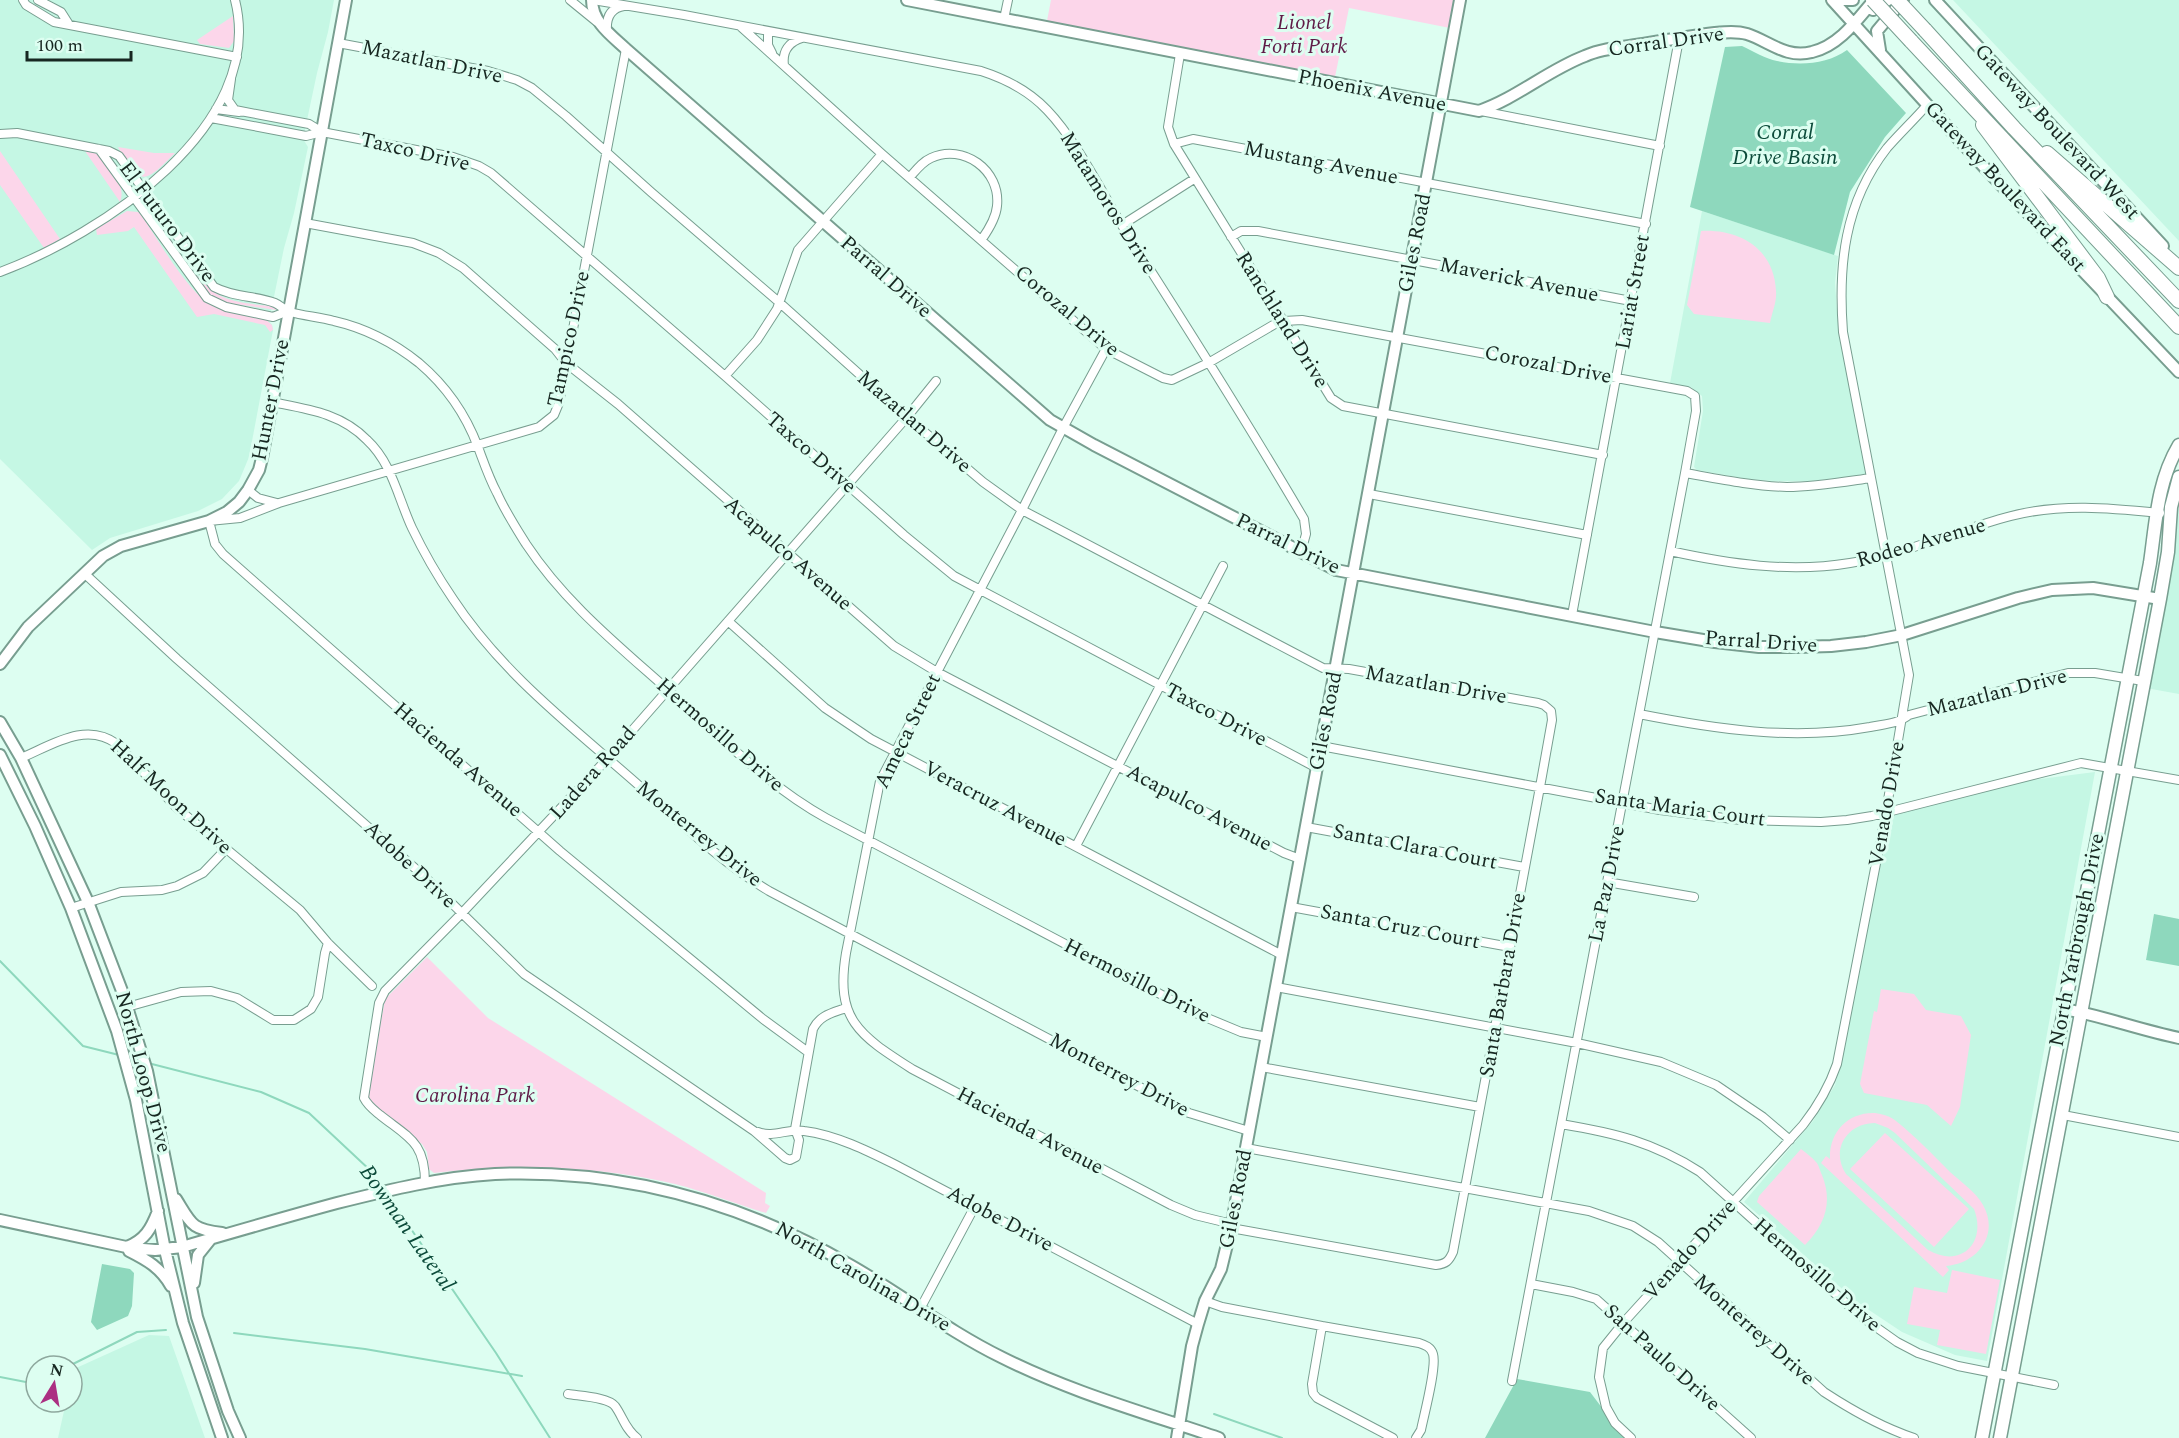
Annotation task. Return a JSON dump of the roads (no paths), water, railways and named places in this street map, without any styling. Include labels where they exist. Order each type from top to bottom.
[{"type":"highway","points":[[1873,0],[2179,327]]},
{"type":"highway","points":[[1898,0],[2014,128],[2179,301]]},
{"type":"highway","points":[[1966,97],[1992,139],[2098,278],[2107,297]]},
{"type":"highway","points":[[2014,128],[2058,161],[2102,202],[2179,266]]},
{"type":"main road","name":"Hunter Drive","points":[[0,664],[14,643],[42,612],[103,556],[121,546],[209,522],[239,502],[248,490],[260,464],[346,0]]},
{"type":"main road","name":"Parral Drive","points":[[592,0],[593,14],[626,49],[1022,397],[1063,428],[1336,570],[1655,632],[1759,647],[1831,646],[1902,635],[2018,598],[2052,590],[2093,588],[2160,599]]},
{"type":"main road","name":"Giles Road","points":[[1177,1438],[1198,1324],[1205,1301],[1221,1269],[1232,1226],[1460,0]]},
{"type":"main road","name":"Gateway Boulevard East","points":[[1832,0],[1984,167],[2179,372]]},
{"type":"main road","points":[[1841,0],[1853,0]]},
{"type":"main road","points":[[1853,24],[1873,0]]},
{"type":"main road","points":[[1853,24],[1888,0]]},
{"type":"main road","points":[[1880,52],[1877,31],[1902,0]]},
{"type":"main road","name":"Gateway Boulevard West","points":[[1935,0],[2179,266]]},
{"type":"main road","name":"Phoenix Avenue","points":[[914,1],[1479,111]]},
{"type":"main road","name":"Corral Drive","points":[[1479,111],[1494,106],[1584,56],[1599,51],[1738,32],[1785,51],[1812,52],[1836,42],[1853,24]]},
{"type":"main road","name":"North Yarbrough Drive","points":[[1982,1438],[2150,563],[2156,513],[2163,478],[2179,445]]},
{"type":"main road","name":"North Yarbrough Drive","points":[[2000,1438],[2169,552],[2171,514],[2179,477]]},
{"type":"main road","points":[[0,654],[14,643]]},
{"type":"main road","name":"North Loop Drive","points":[[0,722],[21,758],[116,970],[148,1077],[197,1317],[228,1411],[240,1438]]},
{"type":"main road","name":"North Loop Drive","points":[[0,755],[35,826],[71,908],[120,1042],[136,1100],[165,1250],[183,1323],[222,1438]]},
{"type":"main road","points":[[2093,860],[2109,863]]},
{"type":"main road","points":[[2064,1009],[2179,1038]]},
{"type":"main road","name":"North Carolina Drive","points":[[0,1220],[123,1246],[165,1250],[376,1193],[425,1183],[496,1174],[555,1175],[607,1180],[676,1193],[729,1209],[779,1228],[853,1266],[971,1341],[1027,1370],[1219,1438]]},
{"type":"main road","points":[[172,1193],[196,1227],[202,1230],[229,1233]]},
{"type":"main road","points":[[123,1246],[138,1243],[146,1235],[158,1211]]},
{"type":"main road","points":[[193,1298],[198,1255],[204,1245],[213,1238]]},
{"type":"main road","points":[[123,1246],[153,1263],[166,1277],[176,1294]]},
{"type":"main road","points":[[213,1416],[228,1411]]},
{"type":"street","points":[[23,0],[54,22],[237,57]]},
{"type":"street","points":[[38,0],[61,12],[68,23]]},
{"type":"street","points":[[235,0],[240,20],[237,57],[228,100],[235,110],[309,124],[322,132]]},
{"type":"street","name":"Parral Drive","points":[[570,0],[604,28]]},
{"type":"street","name":"Matamoros Drive","points":[[592,0],[981,71],[1018,87],[1037,100],[1056,121],[1210,362],[1304,519],[1306,534],[1301,552]]},
{"type":"street","points":[[1004,19],[1008,0]]},
{"type":"street","points":[[604,28],[611,12],[618,7],[628,5]]},
{"type":"street","name":"Corozal Drive","points":[[740,26],[882,154],[1106,349],[1170,380],[1210,362],[1275,324],[1302,320],[1687,391]]},
{"type":"street","points":[[768,32],[768,45],[773,57]]},
{"type":"street","points":[[784,65],[783,59],[788,46],[802,38]]},
{"type":"street","name":"Lariat Street","points":[[1572,615],[1618,378],[1679,39]]},
{"type":"street","name":"Mazatlan Drive","points":[[338,43],[488,71],[517,80],[542,96],[907,417],[983,482],[1022,510],[1323,668],[1336,668],[1422,682],[1547,707]]},
{"type":"street","name":"Tampico Drive","points":[[209,522],[240,518],[279,503],[539,427],[551,418],[559,403],[626,49]]},
{"type":"street","name":"Ranchland Drive","points":[[1180,54],[1168,127],[1174,144],[1330,398],[1343,406],[1603,455]]},
{"type":"street","points":[[0,272],[66,242],[134,199],[179,159],[211,118],[231,79]]},
{"type":"street","name":"Venado Drive","points":[[1631,1438],[1615,1423],[1606,1407],[1599,1377],[1603,1348],[1817,1108],[1830,1085],[1837,1064],[1886,812],[1909,675],[1843,332],[1840,293],[1843,256],[1851,219],[1866,182],[1887,149],[1929,104]]},
{"type":"street","points":[[216,109],[243,112]]},
{"type":"street","name":"Phoenix Avenue","points":[[1479,111],[1660,146]]},
{"type":"street","points":[[211,118],[306,136],[322,132]]},
{"type":"street","name":"Taxco Drive","points":[[322,132],[453,157],[479,166],[502,182],[945,570],[979,591],[1317,768]]},
{"type":"street","name":"El Futuro Drive","points":[[0,134],[17,133],[109,151],[118,156],[214,287],[228,294],[276,303],[288,311]]},
{"type":"street","name":"Mustang Avenue","points":[[1174,144],[1193,139],[1646,224]]},
{"type":"street","name":"El Futuro Drive","points":[[99,149],[207,298],[226,307],[273,317],[288,311]]},
{"type":"street","points":[[725,376],[757,340],[780,303],[798,250],[882,154]]},
{"type":"street","points":[[910,177],[921,164],[939,155],[962,155],[979,164],[990,176],[998,197],[996,214],[982,239]]},
{"type":"street","points":[[1122,225],[1194,179]]},
{"type":"street","name":"Acapulco Avenue","points":[[305,223],[413,243],[439,253],[463,268],[555,349],[566,363],[618,404],[883,637],[938,672],[1284,853],[1300,859]]},
{"type":"street","name":"Maverick Avenue","points":[[1231,237],[1248,230],[1631,301]]},
{"type":"street","name":"Hermosillo Drive","points":[[288,311],[351,325],[385,340],[425,369],[443,387],[459,409],[478,445],[496,493],[508,515],[550,577],[597,628],[794,799],[1200,1015],[1241,1032],[1267,1037]]},
{"type":"street","name":"Ameca Street","points":[[846,1008],[843,997],[843,978],[877,788],[1106,349]]},
{"type":"street","name":"Ladera Road","points":[[425,1183],[423,1159],[415,1143],[366,1103],[364,1093],[381,997],[608,758],[936,381]]},
{"type":"street","name":"La Paz Drive","points":[[1512,1381],[1685,473],[1697,401],[1695,396],[1687,391]]},
{"type":"street","name":"Monterrey Drive","points":[[272,402],[325,413],[348,424],[374,447],[389,471],[425,554],[470,623],[515,676],[729,865],[769,891],[1189,1113],[1249,1131]]},
{"type":"street","points":[[1685,473],[1740,483],[1788,487],[1871,478]]},
{"type":"street","points":[[248,490],[258,498],[279,503]]},
{"type":"street","points":[[1369,494],[1587,535]]},
{"type":"street","name":"Rodeo Avenue","points":[[1670,551],[1772,567],[1848,564],[1887,556],[2011,516],[2056,508],[2100,507],[2171,514]]},
{"type":"street","name":"Hacienda Avenue","points":[[209,522],[215,544],[223,554],[654,929],[763,1019],[808,1052]]},
{"type":"street","points":[[1076,846],[1223,566]]},
{"type":"street","name":"Adobe Drive","points":[[85,574],[161,645],[425,877],[532,981],[754,1131],[790,1160],[796,1157],[799,1148],[795,1129]]},
{"type":"street","name":"Veracruz Avenue","points":[[728,621],[825,708],[854,728],[895,752],[1282,955]]},
{"type":"street","name":"Mazatlan Drive","points":[[1639,714],[1710,727],[1782,733],[1859,729],[1902,721],[1910,715],[2068,673],[2082,672],[2143,681]]},
{"type":"street","name":"Santa Barbara Drive","points":[[1447,1262],[1454,1252],[1540,787],[1552,720],[1551,711],[1547,707]]},
{"type":"street","name":"Half Moon Drive","points":[[21,758],[79,734],[90,733],[108,738],[117,744],[177,808],[300,910],[328,943],[372,986]]},
{"type":"street","name":"Santa Maria Court","points":[[1322,746],[1709,817],[1771,822],[1847,820],[2071,765],[2091,764],[2179,780]]},
{"type":"street","name":"Santa Clara Court","points":[[1306,827],[1524,867]]},
{"type":"street","points":[[71,908],[121,892],[162,890],[177,886],[203,873],[225,850]]},
{"type":"street","points":[[1607,882],[1694,897]]},
{"type":"street","name":"Santa Cruz Court","points":[[1291,907],[1510,947]]},
{"type":"street","points":[[128,1007],[181,992],[211,991],[237,998],[273,1020],[294,1020],[311,1009],[318,997],[324,953],[328,943]]},
{"type":"street","points":[[1276,987],[1633,1054],[1692,1073],[1739,1100],[1790,1140]]},
{"type":"street","points":[[795,1129],[808,1052],[816,1023],[826,1015],[846,1008]]},
{"type":"street","name":"Hacienda Avenue","points":[[846,1008],[851,1019],[870,1040],[912,1069],[1171,1205],[1232,1226],[1422,1263],[1436,1265],[1447,1262]]},
{"type":"street","points":[[1261,1067],[1480,1107]]},
{"type":"street","points":[[2062,1115],[2179,1137]]},
{"type":"street","name":"Hermosillo Drive","points":[[1561,1124],[1619,1135],[1664,1151],[1700,1172],[1858,1315],[1897,1342],[1937,1360],[2054,1385]]},
{"type":"street","name":"Adobe Drive","points":[[754,1131],[768,1135],[795,1129],[822,1135],[865,1150],[1198,1324]]},
{"type":"street","name":"Monterrey Drive","points":[[1246,1148],[1604,1215],[1633,1226],[1658,1242],[1824,1392],[1851,1410],[1914,1438]]},
{"type":"street","points":[[920,1309],[975,1206]]},
{"type":"street","name":"San Paulo Drive","points":[[1531,1284],[1589,1296],[1605,1305],[1751,1438]]},
{"type":"street","points":[[1205,1301],[1222,1307],[1419,1343],[1430,1348],[1434,1356],[1433,1369],[1421,1430],[1416,1438]]},
{"type":"street","points":[[1322,1326],[1312,1384],[1313,1393],[1317,1398],[1393,1438]]},
{"type":"street","points":[[568,1394],[609,1401],[616,1407],[627,1429],[637,1438]]},
{"type":"water","name":"Corral Drive Basin","points":[[1742,46],[1764,57],[1786,63],[1814,63],[1847,50],[1906,113],[1885,137],[1850,192],[1834,255],[1690,207],[1725,47]]},
{"type":"water","points":[[2154,914],[2179,919],[2179,966],[2146,960]]},
{"type":"water","points":[[102,1264],[130,1269],[134,1273],[132,1306],[128,1316],[97,1330],[91,1322]]},
{"type":"water","points":[[1517,1379],[1590,1392],[1625,1438],[1485,1438]]},
{"type":"waterway","name":"Bowman Lateral","points":[[0,961],[83,1046],[119,1055]]},
{"type":"waterway","name":"Bowman Lateral","points":[[128,1057],[140,1060]]},
{"type":"waterway","name":"Bowman Lateral","points":[[148,1063],[261,1092],[309,1113],[372,1172],[384,1189]]},
{"type":"waterway","name":"Bowman Lateral","points":[[387,1194],[496,1353],[550,1438]]},
{"type":"waterway","points":[[84,1358],[137,1332],[166,1330]]},
{"type":"waterway","points":[[234,1333],[365,1349],[522,1376]]},
{"type":"waterway","points":[[0,1377],[24,1382]]},
{"type":"waterway","points":[[1214,1414],[1282,1438]]},
{"type":"park label","name":"Lionel Forti Park","points":[[1304,35]]},
{"type":"park label","name":"Carolina Park","points":[[475,1096]]}]
